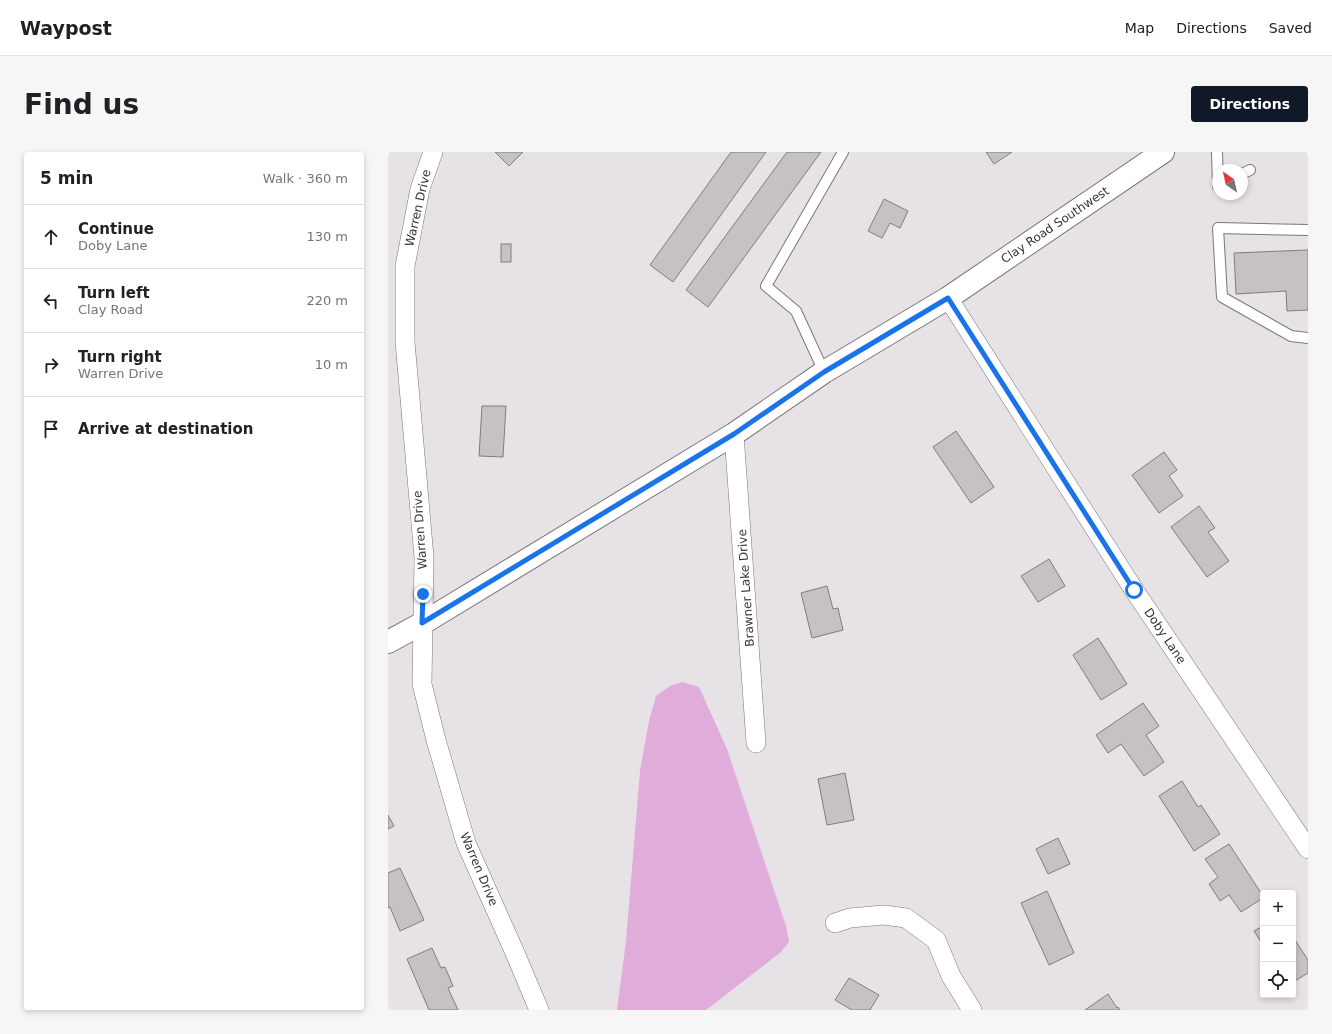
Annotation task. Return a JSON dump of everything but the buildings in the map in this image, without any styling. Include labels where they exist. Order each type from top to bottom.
[{"type":"street","name":"Warren Drive","points":[[433,152],[420,189],[405,266],[405,342],[424,557],[422,684],[436,740],[466,843],[539,1010]]},
{"type":"street","name":"Clay Road Southwest","points":[[388,642],[422,623],[734,434],[824,372],[948,298],[1159,153]]},
{"type":"street","name":"Doby Lane","points":[[948,298],[1134,590],[1308,849]]},
{"type":"street","name":"Brawner Lake Drive","points":[[734,434],[756,743]]},
{"type":"street","points":[[835,923],[850,918],[884,915],[906,918],[936,940],[951,976],[972,1010]]},
{"type":"lane","points":[[824,372],[796,311],[766,286],[843,152]]},
{"type":"lane","points":[[1218,152],[1218,164]]},
{"type":"lane","points":[[1308,230],[1218,228],[1222,297],[1290,336],[1308,338]]},
{"type":"shaded area","points":[[682,682],[699,687],[727,749],[786,926],[789,942],[781,952],[706,1010],[617,1010],[626,941],[640,771],[649,721],[656,696],[670,686]]},
{"type":"route","points":[[423,594],[422,623],[734,434],[824,372],[948,298],[1134,590]]}]
